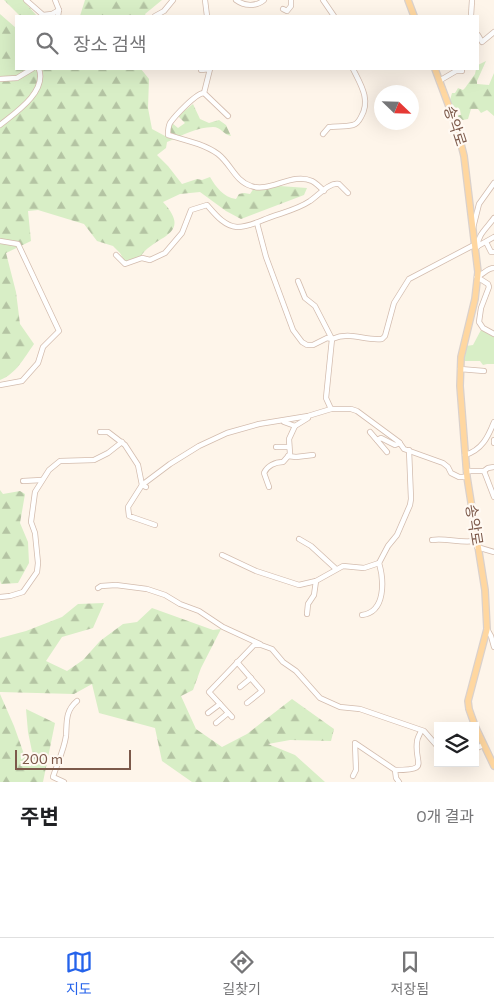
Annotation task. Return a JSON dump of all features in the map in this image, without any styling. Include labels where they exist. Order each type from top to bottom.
[{"type":"main road","points":[[409,0],[415,15]]},
{"type":"main road","points":[[434,70],[462,152],[475,247],[474,286],[459,360],[459,401],[465,474],[483,591],[485,628],[466,701],[467,710],[472,722]]},
{"type":"main road","name":"송악로","points":[[434,70],[457,128],[464,156],[478,272],[460,369],[465,474]]},
{"type":"main road","name":"송악로","points":[[473,722],[468,701],[487,629],[485,590],[476,544]]},
{"type":"main road","name":"송악로","points":[[479,737],[494,766]]},
{"type":"main road","points":[[479,738],[483,745]]},
{"type":"street","points":[[26,0],[42,15],[52,14],[59,10]]},
{"type":"street","points":[[55,0],[59,10],[58,15]]},
{"type":"street","points":[[154,15],[164,11],[173,0]]},
{"type":"street","points":[[205,0],[207,15]]},
{"type":"street","points":[[236,0],[245,5],[253,5],[264,0]]},
{"type":"street","points":[[283,9],[288,11],[291,6],[291,0]]},
{"type":"street","points":[[323,0],[333,15]]},
{"type":"street","points":[[471,15],[472,0]]},
{"type":"street","points":[[479,37],[482,42],[494,32]]},
{"type":"street","points":[[0,79],[17,78],[30,70]]},
{"type":"street","points":[[0,125],[26,105],[35,91],[41,74],[39,70]]},
{"type":"street","points":[[204,93],[210,70]]},
{"type":"street","points":[[323,134],[329,127],[354,125],[365,111],[366,102],[363,89],[354,70]]},
{"type":"street","points":[[440,81],[456,71],[462,71]]},
{"type":"street","points":[[204,93],[228,116]]},
{"type":"street","points":[[204,93],[198,95],[171,121],[168,127],[168,135],[209,148],[220,155],[238,179],[250,186],[257,188],[294,180],[309,180],[324,190]]},
{"type":"street","name":"송악로","points":[[472,232],[479,204],[494,182]]},
{"type":"street","points":[[116,255],[125,264],[142,258],[150,260],[165,253],[182,233],[191,210],[207,205],[226,223],[238,227],[257,224],[262,220],[292,212],[336,183],[348,193]]},
{"type":"street","points":[[475,247],[479,236],[494,218]]},
{"type":"street","points":[[257,224],[266,257],[293,330],[302,342],[307,345],[313,345],[327,338],[332,339],[341,336],[382,339],[385,336],[394,303],[410,279],[494,237]]},
{"type":"street","points":[[0,241],[18,244],[59,331],[43,347],[38,363],[22,381],[0,385]]},
{"type":"street","points":[[486,242],[491,252],[494,252]]},
{"type":"street","points":[[477,277],[483,275],[488,269],[494,268]]},
{"type":"street","points":[[477,277],[488,284],[489,287],[479,322],[483,328],[494,334]]},
{"type":"street","points":[[298,281],[305,298],[315,306],[332,339],[326,398],[331,409]]},
{"type":"street","points":[[460,369],[484,370]]},
{"type":"street","points":[[155,525],[129,516],[128,508],[144,486],[170,464],[199,446],[227,433],[259,424],[283,422],[311,416],[331,409],[351,409],[357,411],[400,443],[404,449],[442,463],[448,467],[451,473],[459,477],[494,467]]},
{"type":"street","points":[[269,487],[264,473],[265,470],[278,462],[283,462],[291,450],[289,439],[295,426],[311,416]]},
{"type":"street","points":[[283,422],[295,426]]},
{"type":"street","points":[[483,444],[494,422]]},
{"type":"street","points":[[100,432],[108,432],[122,442],[138,464],[144,486]]},
{"type":"street","points":[[370,432],[387,452]]},
{"type":"street","points":[[465,455],[473,453],[494,435]]},
{"type":"street","points":[[377,440],[381,438],[395,445],[400,443]]},
{"type":"street","points":[[0,596],[10,596],[23,592],[37,572],[35,534],[31,522],[35,492],[49,470],[60,461],[94,460],[108,453],[122,442]]},
{"type":"street","points":[[276,447],[289,447]]},
{"type":"street","points":[[222,555],[256,571],[293,584],[305,585],[343,566],[364,568],[379,563],[388,546],[397,535],[410,506],[409,450]]},
{"type":"street","points":[[288,456],[313,455]]},
{"type":"street","name":"송악로","points":[[484,471],[494,497]]},
{"type":"street","points":[[23,481],[42,480]]},
{"type":"street","points":[[300,539],[312,546],[336,569]]},
{"type":"street","name":"송악로","points":[[432,540],[442,539],[449,542],[476,544]]},
{"type":"street","points":[[476,544],[494,552]]},
{"type":"street","points":[[362,614],[371,612],[378,603],[382,592],[383,577],[379,563]]},
{"type":"street","points":[[307,614],[308,604],[314,595],[316,581]]},
{"type":"street","points":[[98,588],[106,585],[121,585],[147,589],[166,595],[180,604],[198,611],[223,627],[272,649],[283,662],[296,671],[320,698],[340,707],[360,709],[424,731],[434,742]]},
{"type":"street","points":[[487,629],[492,636],[494,647]]},
{"type":"street","points":[[216,723],[230,715],[209,692],[254,645],[261,645]]},
{"type":"street","points":[[237,662],[262,691],[248,703]]},
{"type":"street","points":[[240,688],[251,678]]},
{"type":"street","points":[[64,782],[52,778],[66,737],[66,718],[72,705],[77,701]]},
{"type":"street","points":[[208,713],[220,704]]},
{"type":"street","points":[[353,776],[356,770],[355,743],[395,770],[412,770],[417,767],[419,763],[416,742],[422,731]]},
{"type":"street","points":[[479,747],[483,745]]},
{"type":"street","points":[[395,770],[396,778],[399,782]]},
{"type":"green space","points":[[4,0],[23,0],[36,15],[19,15]]},
{"type":"green space","points":[[85,0],[162,0],[146,15],[80,15]]},
{"type":"green space","points":[[0,14],[15,27],[15,70],[142,70],[149,79],[148,108],[152,129],[165,136],[169,132],[172,123],[178,128],[185,123],[178,116],[193,104],[200,119],[209,123],[219,120],[226,125],[231,136],[216,127],[201,128],[167,142],[166,148],[157,155],[182,184],[210,177],[217,188],[224,194],[236,199],[239,194],[250,194],[254,188],[266,185],[307,188],[304,195],[241,219],[226,211],[200,192],[180,194],[163,202],[171,213],[174,222],[173,228],[141,256],[125,262],[113,246],[97,241],[84,224],[38,210],[28,211],[31,241],[6,253],[16,292],[20,324],[34,344],[15,370],[0,380]]},
{"type":"green space","points":[[486,61],[477,84],[489,85],[494,73],[494,116],[487,110],[481,113],[478,109],[471,109],[468,119],[463,120],[458,118],[458,115],[461,115],[460,110],[452,106],[450,100],[452,93],[455,93],[458,88],[463,90],[465,88],[476,70],[479,70],[479,64]]},
{"type":"green space","points":[[481,330],[494,337],[494,364],[483,365],[480,361],[464,361],[466,346],[473,345]]},
{"type":"green space","points":[[0,490],[3,494],[20,491],[25,494],[20,523],[28,542],[29,563],[18,583],[1,584],[0,580]]},
{"type":"green space","points":[[104,603],[93,628],[62,637],[46,661],[67,671],[83,660],[100,641],[123,624],[137,622],[152,608],[213,630],[221,629],[201,668],[193,690],[181,696],[196,729],[222,747],[247,734],[292,699],[334,729],[331,741],[290,740],[268,744],[295,755],[325,782],[192,782],[162,761],[155,728],[99,713],[92,684],[74,694],[0,692],[0,638],[26,631],[62,617],[78,604]]},
{"type":"green space","points":[[0,694],[25,757],[34,761],[28,732],[26,709],[55,723],[43,782],[0,782]]}]
